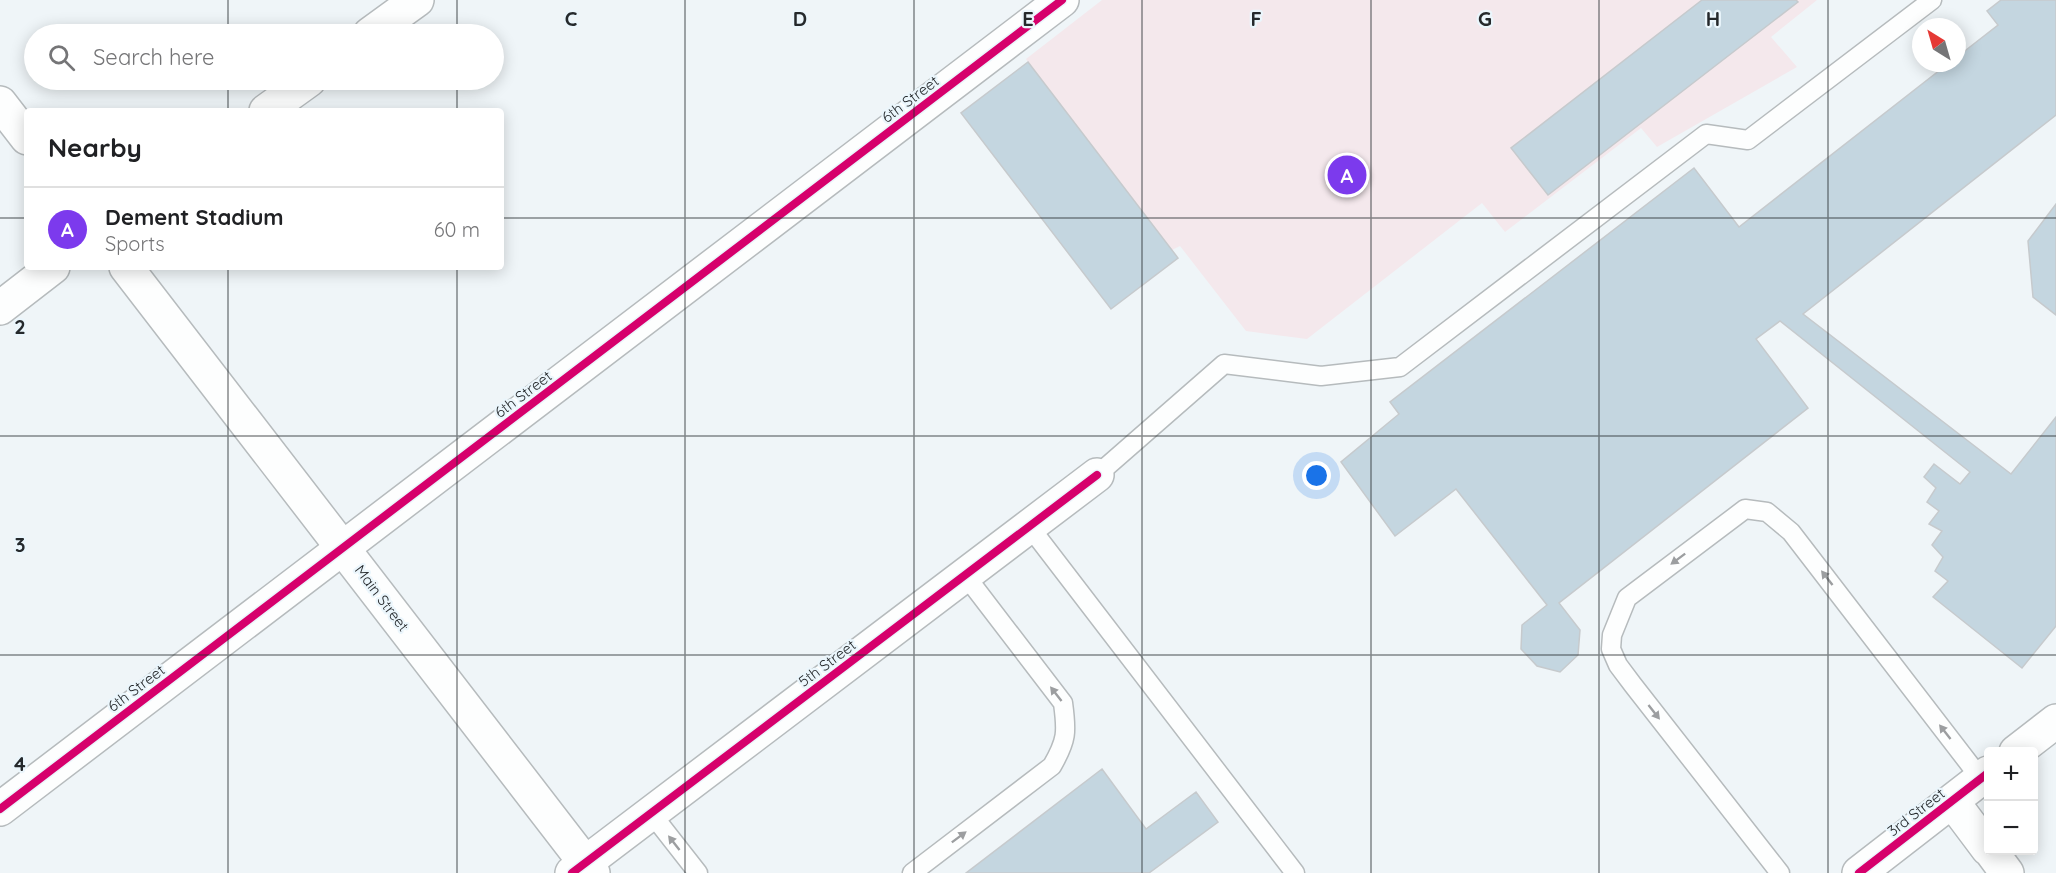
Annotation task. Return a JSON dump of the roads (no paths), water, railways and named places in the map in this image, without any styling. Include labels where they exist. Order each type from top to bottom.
[{"type":"street","points":[[384,24],[417,0]]},
{"type":"street","name":"6th Street","points":[[0,809],[1062,0]]},
{"type":"street","points":[[270,108],[295,90]]},
{"type":"street","points":[[0,103],[24,134]]},
{"type":"street","points":[[0,308],[49,270]]},
{"type":"street","name":"Main Street","points":[[128,270],[344,548],[583,870]]},
{"type":"street","name":"5th Street","points":[[583,870],[651,813],[1097,475]]},
{"type":"street","points":[[2022,747],[2056,721]]},
{"type":"street","name":"3rd Street","points":[[1859,873],[1984,777]]},
{"type":"street","points":[[1952,801],[1984,843]]},
{"type":"street","points":[[1993,855],[2007,873]]},
{"type":"lane","points":[[1097,475],[1224,364],[1321,376],[1400,367],[1706,134],[1748,140],[1932,0]]},
{"type":"lane","points":[[1780,873],[1618,665],[1611,649],[1612,635],[1627,598],[1745,509],[1767,512],[1791,532],[1984,775]]},
{"type":"lane","points":[[1029,526],[1295,873]]},
{"type":"lane","points":[[912,873],[1052,766],[1060,751],[1066,728],[1063,702],[965,575]]},
{"type":"lane","points":[[651,813],[698,873]]},
{"type":"place","name":"Dement Stadium","points":[[1347,175]]}]
